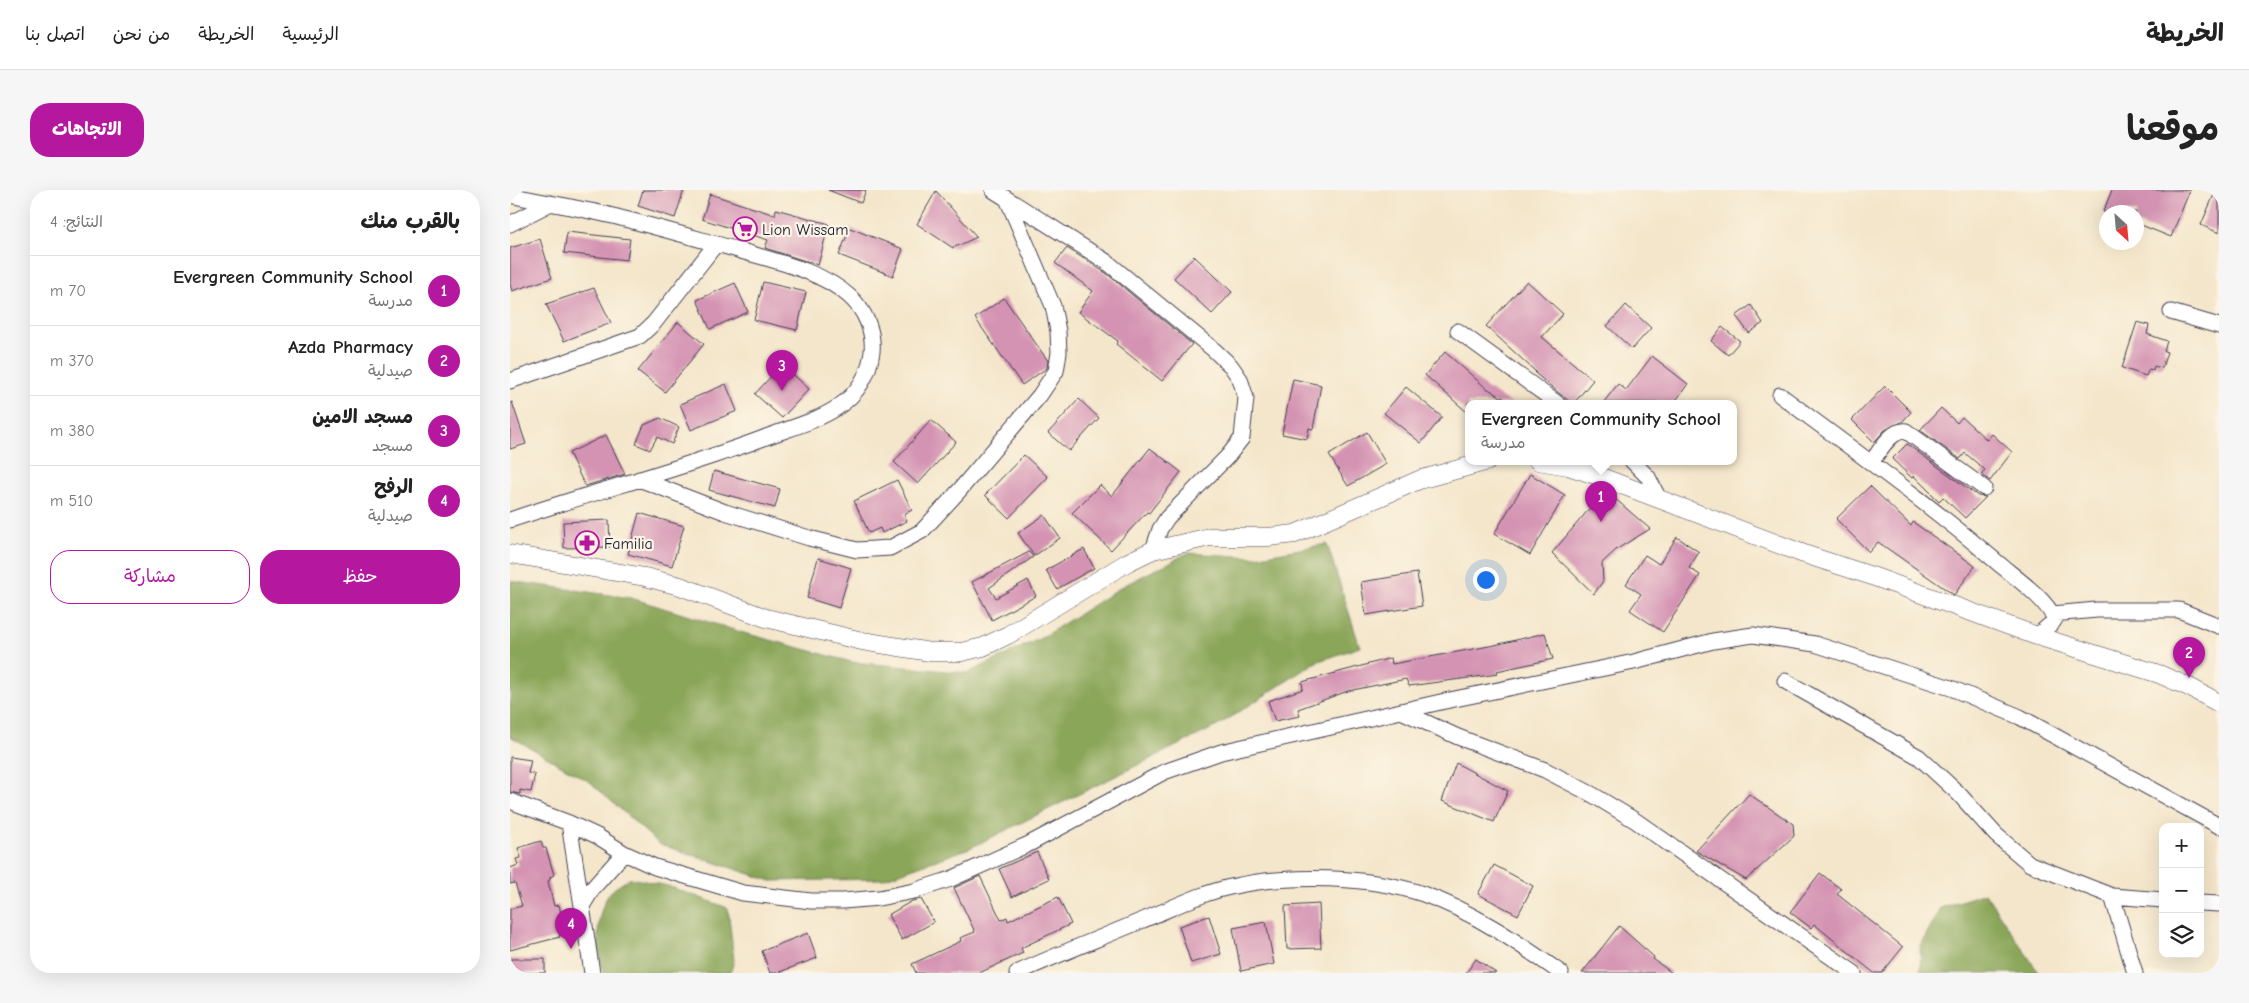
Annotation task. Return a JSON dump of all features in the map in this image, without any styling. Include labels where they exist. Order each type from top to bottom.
[{"type":"street","points":[[993,190],[1107,262],[1214,350],[1231,366],[1240,379],[1246,398],[1242,438],[1228,456],[1167,518],[1160,528],[1153,550]]},
{"type":"street","points":[[510,195],[615,216],[793,266],[822,279],[849,296],[863,312],[871,328],[872,349],[870,367],[862,383],[852,396],[838,407],[815,418],[720,454],[510,520]]},
{"type":"street","points":[[639,479],[725,512],[809,538],[857,550],[890,548],[922,531],[958,492],[1040,395],[1056,370],[1059,353],[1058,331],[1053,306],[1008,201]]},
{"type":"street","points":[[510,224],[549,204]]},
{"type":"street","points":[[510,380],[640,336],[654,324],[716,244]]},
{"type":"street","points":[[2171,312],[2219,326]]},
{"type":"street","points":[[1458,331],[1553,400]]},
{"type":"street","points":[[1780,395],[1971,540],[2028,589],[2052,614],[2054,621],[2037,636]]},
{"type":"street","points":[[1871,463],[1894,433],[1906,430],[1984,488]]},
{"type":"street","points":[[510,554],[644,577],[680,586],[766,618],[815,631],[862,641],[948,653],[983,647],[1008,635],[1128,562],[1153,550],[1210,537],[1268,537],[1295,534],[1419,480],[1473,465]]},
{"type":"street","points":[[1562,465],[1658,497],[1804,554],[1872,576],[2037,636],[2159,674],[2219,703]]},
{"type":"street","points":[[1636,465],[1648,477],[1658,497]]},
{"type":"street","points":[[2052,614],[2097,610],[2179,610],[2219,626]]},
{"type":"street","points":[[510,802],[568,823],[597,836],[624,853],[678,875],[743,893],[811,901],[880,898],[914,891],[951,879],[992,861],[1029,844],[1164,772],[1183,764],[1264,741],[1634,662],[1713,641],[1753,634],[1788,638],[1815,644],[1952,688],[2020,717],[2219,826]]},
{"type":"street","points":[[1785,681],[1919,757],[1958,793],[1996,835],[2030,864],[2112,896],[2159,900]]},
{"type":"street","points":[[1401,711],[1458,737],[1545,770],[1594,795],[1636,821],[1854,973]]},
{"type":"street","points":[[568,823],[592,973]]},
{"type":"street","points":[[582,906],[593,888],[624,853]]},
{"type":"street","points":[[1017,973],[1072,948],[1217,890],[1264,881],[1338,880],[1372,883],[1422,894],[1458,909],[1506,934],[1561,973]]},
{"type":"street","points":[[2112,896],[2134,973]]},
{"type":"street","points":[[2204,903],[2219,904]]},
{"type":"green space","points":[[1327,544],[1360,647],[1316,662],[1219,725],[970,848],[883,879],[771,881],[659,844],[590,782],[510,736],[510,581],[631,598],[744,633],[852,662],[968,673],[1043,637],[1123,586],[1188,553],[1255,557]]},
{"type":"green space","points":[[631,878],[668,886],[728,908],[734,961],[730,973],[603,973],[598,943],[601,912],[611,891]]},
{"type":"green space","points":[[1985,893],[2039,973],[1921,973],[1920,947],[1940,908]]},
{"type":"building","points":[[643,190],[684,190],[675,218],[638,206]]},
{"type":"building","points":[[828,190],[866,190],[861,203]]},
{"type":"building","points":[[2112,190],[2190,190],[2171,237],[2144,226],[2144,205],[2106,205]]},
{"type":"building","points":[[2216,190],[2219,190],[2219,233],[2201,225]]},
{"type":"building","points":[[936,191],[977,237],[953,248],[917,224]]},
{"type":"building","points":[[710,194],[775,215],[776,209],[829,224],[818,265],[765,248],[768,240],[702,219]]},
{"type":"building","points":[[850,228],[903,249],[893,276],[839,255]]},
{"type":"building","points":[[567,232],[630,239],[627,260],[564,253]]},
{"type":"building","points":[[540,239],[552,278],[512,291],[510,284],[510,248]]},
{"type":"building","points":[[1067,248],[1106,273],[1192,344],[1162,381],[1116,344],[1118,341],[1078,312],[1093,291],[1055,263]]},
{"type":"building","points":[[1194,256],[1232,292],[1212,314],[1174,278]]},
{"type":"building","points":[[1527,281],[1563,314],[1542,337],[1593,380],[1576,400],[1567,400],[1535,373],[1486,326]]},
{"type":"building","points":[[763,282],[806,292],[797,330],[754,320]]},
{"type":"building","points":[[735,283],[748,312],[710,329],[697,300]]},
{"type":"building","points":[[594,288],[611,323],[564,341],[546,304]]},
{"type":"building","points":[[1004,298],[1048,361],[1047,368],[1022,385],[975,318]]},
{"type":"building","points":[[1626,305],[1651,328],[1632,349],[1607,326]]},
{"type":"building","points":[[1751,305],[1763,323],[1749,333],[1736,316]]},
{"type":"building","points":[[678,322],[704,344],[665,392],[638,371]]},
{"type":"building","points":[[2137,322],[2149,325],[2147,334],[2167,341],[2164,351],[2167,352],[2162,368],[2154,366],[2153,370],[2149,369],[2146,376],[2122,368]]},
{"type":"building","points":[[1722,327],[1740,341],[1728,355],[1711,341]]},
{"type":"building","points":[[1445,352],[1485,387],[1506,400],[1465,400],[1465,410],[1425,375]]},
{"type":"building","points":[[1652,356],[1688,384],[1676,400],[1605,400],[1618,384],[1626,390]]},
{"type":"building","points":[[782,364],[809,389],[782,418],[755,394]]},
{"type":"building","points":[[1293,379],[1321,385],[1313,429],[1309,428],[1307,439],[1282,434]]},
{"type":"building","points":[[726,384],[737,411],[691,430],[680,404]]},
{"type":"building","points":[[1885,386],[1911,412],[1902,422],[1885,430],[1874,442],[1852,420]]},
{"type":"building","points":[[1406,387],[1442,417],[1421,443],[1384,413]]},
{"type":"building","points":[[1079,399],[1099,418],[1069,451],[1048,433]]},
{"type":"building","points":[[512,402],[526,444],[510,449],[510,403]]},
{"type":"building","points":[[1941,408],[1957,423],[1962,417],[1987,440],[1992,434],[2012,452],[1990,481],[1981,474],[1985,470],[1965,453],[1960,459],[1920,430]]},
{"type":"building","points":[[660,418],[679,427],[672,444],[657,437],[650,450],[636,444],[644,425]]},
{"type":"building","points":[[931,420],[956,442],[918,484],[894,462]]},
{"type":"building","points":[[1367,432],[1386,464],[1348,486],[1329,455]]},
{"type":"building","points":[[606,435],[625,474],[585,486],[569,453]]},
{"type":"building","points":[[1907,444],[1978,496],[1986,497],[1965,518],[1943,497],[1939,501],[1914,476],[1912,478],[1892,459]]},
{"type":"building","points":[[1150,448],[1181,472],[1149,513],[1147,512],[1111,550],[1072,513],[1100,485],[1112,496]]},
{"type":"building","points":[[1024,455],[1048,477],[1009,518],[985,495]]},
{"type":"building","points":[[714,471],[780,489],[775,508],[709,490]]},
{"type":"building","points":[[1530,474],[1565,495],[1530,555],[1494,534]]},
{"type":"building","points":[[897,480],[912,510],[904,514],[907,521],[882,533],[880,528],[869,533],[854,501]]},
{"type":"building","points":[[1870,486],[1911,526],[1913,522],[1975,566],[1954,595],[1878,542],[1869,552],[1836,519]]},
{"type":"building","points":[[1605,490],[1650,529],[1617,549],[1602,563],[1603,581],[1594,594],[1552,553]]},
{"type":"building","points":[[639,513],[684,526],[672,566],[628,554]]},
{"type":"building","points":[[1044,515],[1060,538],[1034,556],[1018,533]]},
{"type":"building","points":[[609,520],[610,547],[564,548],[563,522]]},
{"type":"building","points":[[1677,537],[1699,552],[1689,568],[1700,575],[1663,632],[1630,610],[1641,594],[1626,584],[1645,555],[1659,564]]},
{"type":"building","points":[[1084,549],[1094,568],[1057,589],[1046,570]]},
{"type":"building","points":[[1029,552],[1033,557],[989,588],[996,598],[1028,580],[1036,596],[992,620],[972,582]]},
{"type":"building","points":[[818,558],[851,568],[839,608],[807,598]]},
{"type":"building","points":[[1417,573],[1422,606],[1366,615],[1361,582]]},
{"type":"building","points":[[1545,633],[1553,659],[1497,671],[1498,674],[1409,686],[1406,679],[1348,691],[1298,709],[1300,716],[1275,721],[1268,701],[1303,689],[1302,682],[1391,658],[1392,664],[1495,645]]},
{"type":"building","points":[[510,757],[531,760],[528,773],[535,774],[531,792],[520,790],[520,794],[510,792]]},
{"type":"building","points":[[1456,763],[1508,791],[1494,822],[1442,801]]},
{"type":"building","points":[[1749,794],[1793,824],[1794,836],[1746,880],[1696,851]]},
{"type":"building","points":[[541,841],[543,848],[546,848],[554,875],[548,881],[554,906],[559,905],[566,933],[559,935],[560,937],[510,950],[510,909],[522,906],[515,883],[510,884],[510,868],[518,865],[516,859],[521,858],[518,848]]},
{"type":"building","points":[[1037,852],[1049,879],[1012,897],[999,869]]},
{"type":"building","points":[[1494,865],[1533,886],[1518,915],[1478,894]]},
{"type":"building","points":[[1820,873],[1841,889],[1837,894],[1903,947],[1882,973],[1874,973],[1814,924],[1811,928],[1790,912]]},
{"type":"building","points":[[980,876],[1001,920],[1007,917],[1008,921],[1058,897],[1071,924],[1021,948],[1023,953],[979,973],[916,973],[912,964],[961,941],[960,938],[975,932],[954,888]]},
{"type":"building","points":[[921,899],[934,922],[902,940],[888,915],[912,901]]},
{"type":"building","points":[[1319,904],[1321,948],[1287,949],[1285,906]]},
{"type":"building","points":[[1209,916],[1221,954],[1191,963],[1179,926]]},
{"type":"building","points":[[1266,922],[1274,964],[1241,971],[1233,928]]},
{"type":"building","points":[[1619,926],[1654,957],[1653,959],[1672,973],[1582,973]]},
{"type":"building","points":[[808,933],[817,958],[777,973],[770,973],[762,951]]},
{"type":"building","points":[[510,959],[545,959],[545,973],[510,973]]},
{"type":"building","points":[[1476,959],[1496,973],[1466,973]]},
{"type":"place","name":"Lion Wissam","points":[[745,229]]},
{"type":"place","name":"مسجد الامين","points":[[782,391]]},
{"type":"place","name":"Evergreen Community School","points":[[1601,522]]},
{"type":"place","name":"Familia","points":[[587,543]]},
{"type":"place","name":"Azda Pharmacy","points":[[2189,678]]},
{"type":"place","name":"الرفح","points":[[571,949]]}]
